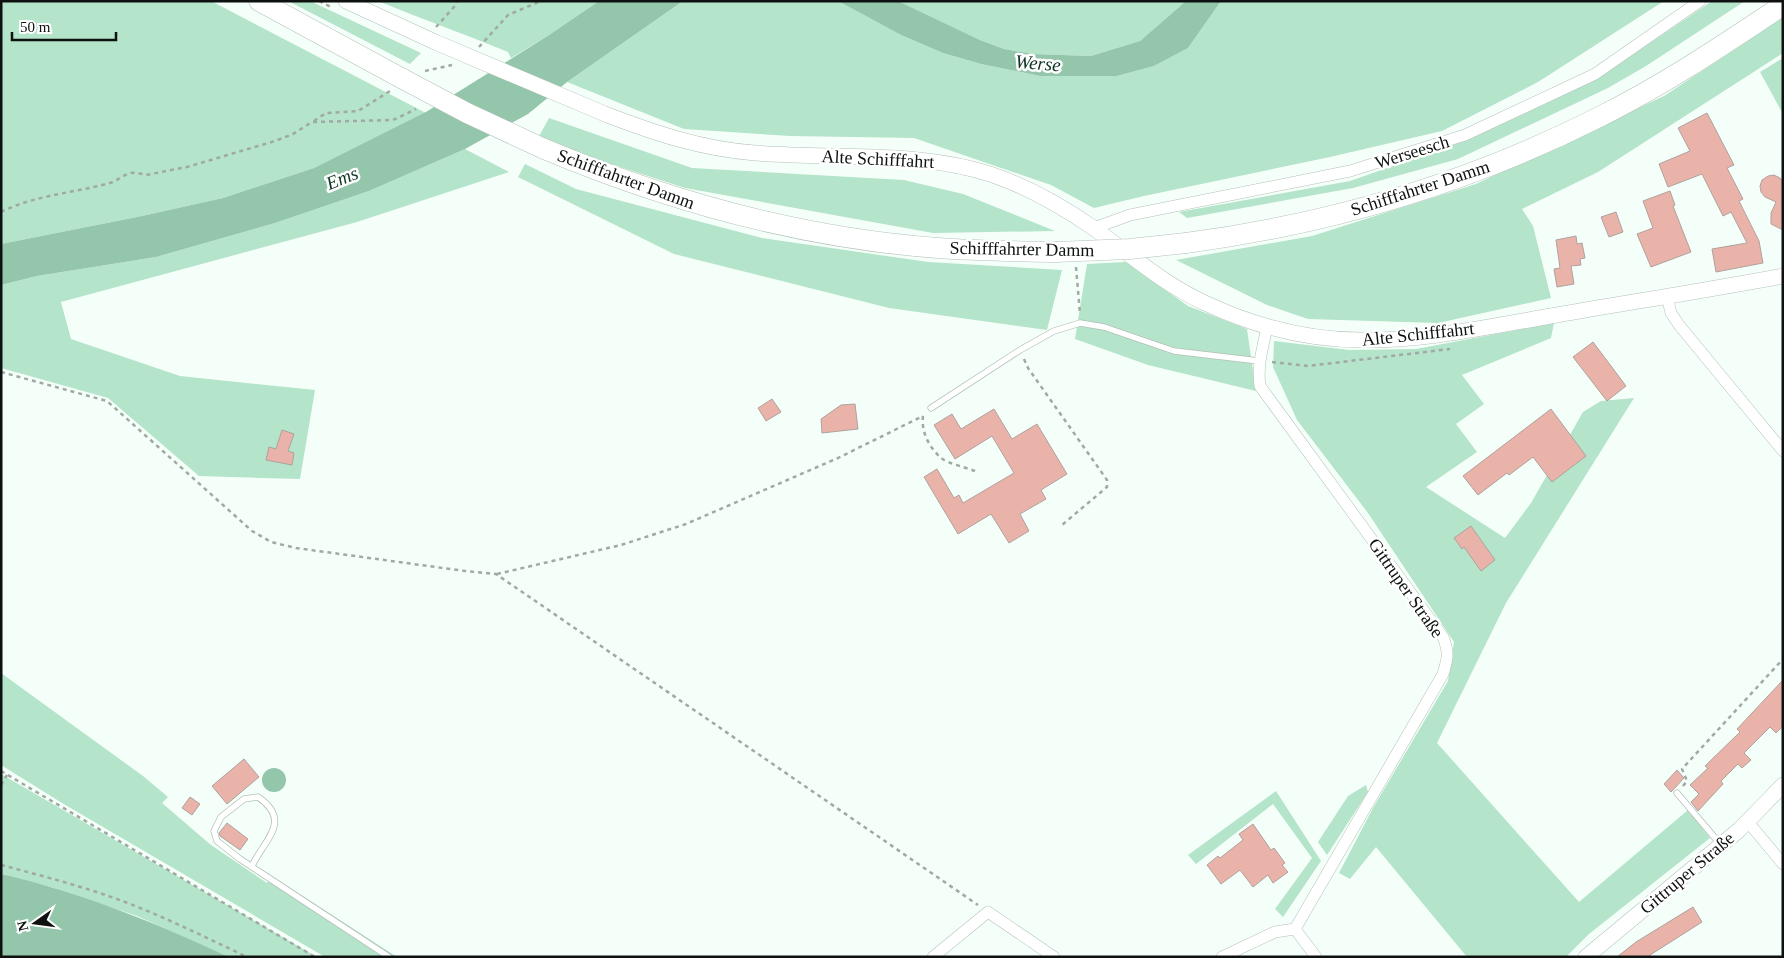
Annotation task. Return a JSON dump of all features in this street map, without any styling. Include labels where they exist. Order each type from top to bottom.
[{"type":"highway","name":"Schifffahrter Damm","points":[[259,1],[397,85],[467,113],[542,148],[644,188],[753,220],[886,243],[937,248],[1056,252],[1186,243],[1262,232],[1332,216],[1428,189],[1473,173],[1569,132],[1637,97],[1720,47],[1783,5]]},
{"type":"street","name":"Alte Schifffahrt","points":[[346,1],[432,36],[605,114],[665,136],[708,147],[751,153],[794,156],[905,158],[943,163],[978,171],[1036,193],[1060,206],[1094,228],[1175,288],[1204,303],[1267,327],[1302,335],[1360,340],[1395,339],[1448,333],[1783,276]]},
{"type":"street","name":"Werseesch","points":[[1094,228],[1130,214],[1350,171],[1465,135],[1595,74],[1700,1]]},
{"type":"street","points":[[1668,296],[1670,312],[1679,325],[1783,451]]},
{"type":"street","name":"Gittruper Straße","points":[[1267,327],[1259,361],[1258,374],[1260,386],[1443,637],[1448,649],[1448,660],[1444,674],[1295,929]]},
{"type":"street","name":"Gittruper Straße","points":[[1586,957],[1748,822],[1783,785]]},
{"type":"street","points":[[1748,822],[1783,864]]},
{"type":"street","points":[[933,957],[988,912],[1054,957]]},
{"type":"street","points":[[1222,957],[1275,932],[1295,929],[1316,957]]},
{"type":"lane","points":[[931,408],[1054,330],[1080,323],[1104,326],[1174,352],[1259,361]]},
{"type":"lane","points":[[1677,792],[1721,845]]},
{"type":"lane","points":[[252,866],[255,858],[271,836],[275,820],[270,806],[258,798],[244,799],[221,817],[214,831],[217,841],[270,880],[389,957]]},
{"type":"path","points":[[432,36],[457,1]]},
{"type":"path","points":[[478,47],[508,15],[541,1]]},
{"type":"path","points":[[424,71],[450,66],[457,62]]},
{"type":"path","points":[[1,212],[45,197],[112,183],[129,173],[146,175],[212,160],[284,138],[326,113],[358,111],[397,85]]},
{"type":"path","points":[[312,122],[393,120],[416,110]]},
{"type":"path","points":[[1077,271],[1080,323]]},
{"type":"path","points":[[1020,350],[1028,368],[1107,480],[1107,488],[1062,525]]},
{"type":"path","points":[[1,372],[107,401],[252,531],[271,542],[296,548],[352,556],[496,574],[621,544],[686,524],[838,458],[923,416],[931,408]]},
{"type":"path","points":[[923,416],[926,440],[942,458],[975,470]]},
{"type":"path","points":[[496,574],[988,912]]},
{"type":"path","points":[[1677,792],[1687,781],[1682,769],[1783,659]]},
{"type":"path","points":[[1,771],[315,957]]},
{"type":"path","points":[[1,785],[7,775]]},
{"type":"path","points":[[1,865],[53,879],[124,902],[247,957]]},
{"type":"shaded area","points":[[1,1],[211,1],[426,113],[314,168],[223,198],[1,244]]},
{"type":"shaded area","points":[[288,1],[310,1],[421,53],[410,64]]},
{"type":"shaded area","points":[[378,1],[599,1],[511,58],[508,52]]},
{"type":"shaded area","points":[[683,1],[838,1],[901,35],[943,53],[981,64],[1040,76],[1117,76],[1154,66],[1188,48],[1221,1],[1664,1],[1538,82],[1442,131],[1094,208],[1051,185],[914,138],[790,136],[684,129],[567,82]]},
{"type":"shaded area","points":[[898,1],[1186,1],[1140,41],[1091,56],[1033,54],[1004,49],[980,40]]},
{"type":"shaded area","points":[[1712,1],[1745,1],[1646,66],[1608,88],[1458,159],[1353,188],[1187,218],[1179,212],[1350,181],[1467,140],[1597,79]]},
{"type":"shaded area","points":[[1783,17],[1783,53],[1598,172],[1522,209],[1533,226],[1551,298],[1438,323],[1308,319],[1267,305],[1176,260],[1312,236],[1476,184],[1664,96]]},
{"type":"shaded area","points":[[1783,58],[1783,114],[1760,72]]},
{"type":"shaded area","points":[[549,118],[692,168],[904,180],[963,194],[1055,231],[933,233],[685,188],[537,140]]},
{"type":"shaded area","points":[[465,149],[509,172],[357,222],[61,302],[71,339],[180,376],[315,390],[300,479],[199,476],[108,398],[1,368],[1,285],[37,276],[156,257],[275,223],[369,191]]},
{"type":"shaded area","points":[[525,164],[576,189],[762,238],[928,262],[1062,270],[1047,330],[889,308],[674,254],[518,177]]},
{"type":"shaded area","points":[[1126,262],[1188,306],[1247,329],[1256,391],[1148,365],[1075,339],[1087,264]]},
{"type":"shaded area","points":[[1554,323],[1551,338],[1462,375],[1484,404],[1456,424],[1477,452],[1426,487],[1505,538],[1531,503],[1583,412],[1601,401],[1634,398],[1506,603],[1437,743],[1579,902],[1688,810],[1710,838],[1589,934],[1566,957],[1467,957],[1376,847],[1350,879],[1339,873],[1373,808],[1448,681],[1454,642],[1368,513],[1297,420],[1273,367],[1274,341],[1349,350],[1416,349]]},
{"type":"shaded area","points":[[1,673],[143,776],[168,797],[162,803],[211,845],[267,883],[272,876],[397,957],[325,957],[62,803],[1,765]]},
{"type":"shaded area","points":[[1,774],[317,957],[229,957],[137,916],[54,888],[1,874]]},
{"type":"shaded area","points":[[1366,785],[1368,792],[1327,855],[1318,842],[1348,796]]},
{"type":"shaded area","points":[[1276,791],[1321,861],[1283,917],[1275,909],[1312,858],[1273,804],[1196,864],[1188,855]]},
{"type":"water","name":"Ems","points":[[599,1],[683,1],[567,82],[528,114],[465,149],[369,191],[275,223],[156,257],[37,276],[1,285],[1,244],[223,198],[314,168],[426,112],[549,35]]},
{"type":"water","name":"Werse","points":[[838,1],[898,1],[980,40],[1004,49],[1033,54],[1091,56],[1140,41],[1186,1],[1221,1],[1188,48],[1154,66],[1117,76],[1040,76],[981,64],[943,53],[901,35]]},
{"type":"water","points":[[274,768],[282,772],[286,780],[282,788],[274,792],[266,788],[262,780],[266,772]]},
{"type":"water","points":[[1,874],[89,899],[174,932],[229,957],[1,957]]},
{"type":"building","points":[[1707,113],[1734,165],[1727,168],[1743,199],[1739,201],[1759,241],[1763,263],[1716,272],[1712,249],[1747,243],[1731,212],[1723,216],[1702,174],[1668,187],[1659,164],[1690,151],[1678,128]]},
{"type":"building","points":[[1774,175],[1783,182],[1783,230],[1771,224],[1771,213],[1776,202],[1765,197],[1761,192],[1760,186],[1762,180]]},
{"type":"building","points":[[1670,191],[1675,205],[1673,206],[1691,252],[1651,267],[1637,234],[1653,228],[1643,201]]},
{"type":"building","points":[[1616,212],[1623,232],[1609,237],[1601,217]]},
{"type":"building","points":[[1576,236],[1577,244],[1582,243],[1585,258],[1580,259],[1581,265],[1571,266],[1574,284],[1557,287],[1554,269],[1560,268],[1556,240]]},
{"type":"building","points":[[1593,342],[1626,386],[1607,401],[1573,357]]},
{"type":"building","points":[[772,399],[781,412],[766,421],[758,408]]},
{"type":"building","points":[[855,404],[858,429],[822,433],[821,419],[841,405]]},
{"type":"building","points":[[994,409],[1012,439],[1037,424],[1067,474],[1041,490],[1046,499],[1020,514],[1029,531],[1009,543],[991,514],[958,534],[924,477],[937,469],[954,498],[959,495],[963,503],[1014,473],[992,436],[955,459],[934,425],[952,414],[961,429]]},
{"type":"building","points":[[1551,409],[1586,456],[1552,482],[1533,457],[1509,475],[1507,473],[1478,495],[1463,476]]},
{"type":"building","points":[[282,430],[294,434],[288,451],[294,453],[292,465],[266,460],[269,447],[276,449]]},
{"type":"building","points":[[1471,526],[1495,560],[1481,571],[1464,547],[1462,549],[1454,538]]},
{"type":"building","points":[[1783,680],[1783,726],[1776,733],[1770,727],[1744,753],[1751,760],[1742,768],[1738,764],[1721,781],[1723,784],[1698,811],[1691,802],[1699,794],[1690,785],[1708,768],[1705,766],[1740,732],[1737,729]]},
{"type":"building","points":[[244,759],[259,777],[227,804],[212,786]]},
{"type":"building","points":[[1677,770],[1684,778],[1671,792],[1664,784]]},
{"type":"building","points":[[190,797],[200,804],[192,815],[182,808]]},
{"type":"building","points":[[227,823],[248,839],[240,850],[220,836],[219,833]]},
{"type":"building","points":[[1253,824],[1271,850],[1274,848],[1285,863],[1282,865],[1288,872],[1273,883],[1268,875],[1253,887],[1240,870],[1221,884],[1207,865],[1218,856],[1220,858],[1243,840],[1239,834]]},
{"type":"building","points":[[1693,907],[1702,922],[1647,957],[1617,957],[1636,942]]}]
